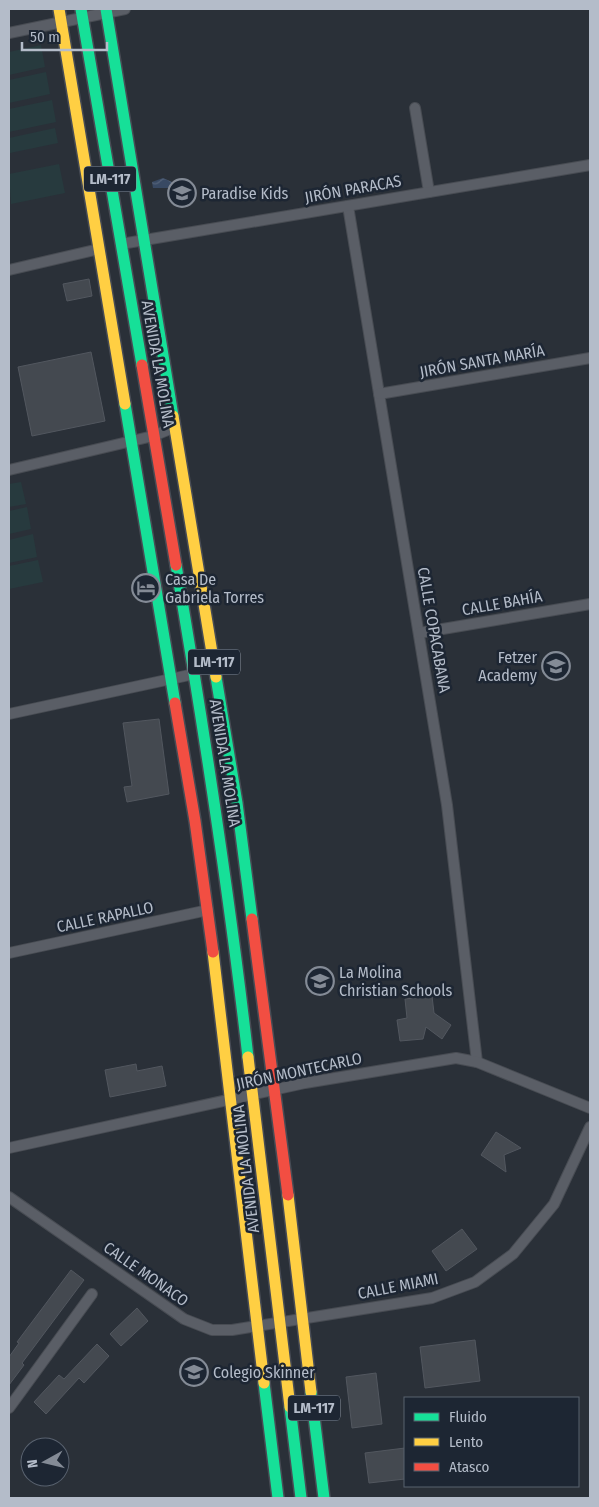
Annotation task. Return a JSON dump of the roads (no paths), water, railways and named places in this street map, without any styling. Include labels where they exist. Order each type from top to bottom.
[{"type":"main road","name":"AVENIDA LA MOLINA","points":[[59,9],[172,678],[208,910],[278,1498]]},
{"type":"main road","name":"AVENIDA LA MOLINA","points":[[106,10],[237,802],[304,1318],[324,1498]]},
{"type":"main road","name":"AVENIDA LA MOLINA","points":[[82,13],[210,763],[230,902],[301,1498]]},
{"type":"main road","points":[[105,151],[123,108]]},
{"type":"main road","points":[[99,249],[112,188]]},
{"type":"main road","points":[[109,309],[137,342]]},
{"type":"street","points":[[9,32],[61,21],[82,13],[125,9]]},
{"type":"street","points":[[415,108],[429,192]]},
{"type":"street","name":"JIRÓN PARACAS","points":[[121,244],[590,165]]},
{"type":"street","name":"CALLE COPACABANA","points":[[348,206],[447,805],[476,1062]]},
{"type":"street","points":[[9,270],[99,249]]},
{"type":"street","name":"JIRÓN SANTA MARÍA","points":[[379,394],[590,358]]},
{"type":"street","points":[[9,470],[153,436],[175,427]]},
{"type":"street","name":"CALLE BAHÍA","points":[[420,633],[590,604]]},
{"type":"street","points":[[9,714],[194,674]]},
{"type":"street","name":"CALLE RAPALLO","points":[[9,953],[208,910]]},
{"type":"street","name":"JIRÓN MONTECARLO","points":[[9,1148],[254,1096],[305,1083],[462,1058],[590,1108]]},
{"type":"street","name":"CALLE MIAMI","points":[[280,1322],[432,1298],[475,1282],[513,1254],[554,1204],[590,1127]]},
{"type":"street","name":"CALLE MONACO","points":[[9,1197],[192,1324],[222,1331],[280,1322]]},
{"type":"street","points":[[9,1408],[92,1294]]},
{"type":"water","points":[[163,178],[172,182],[170,188],[153,188],[152,182]]},
{"type":"place","name":"Paradise Kids","points":[[182,193]]},
{"type":"place","name":"Casa De Gabriela Torres","points":[[146,588]]},
{"type":"place","name":"Fetzer Academy","points":[[556,666]]},
{"type":"place","name":"La Molina Christian Schools","points":[[320,981]]},
{"type":"place","name":"Colegio Skinner","points":[[194,1372]]}]
